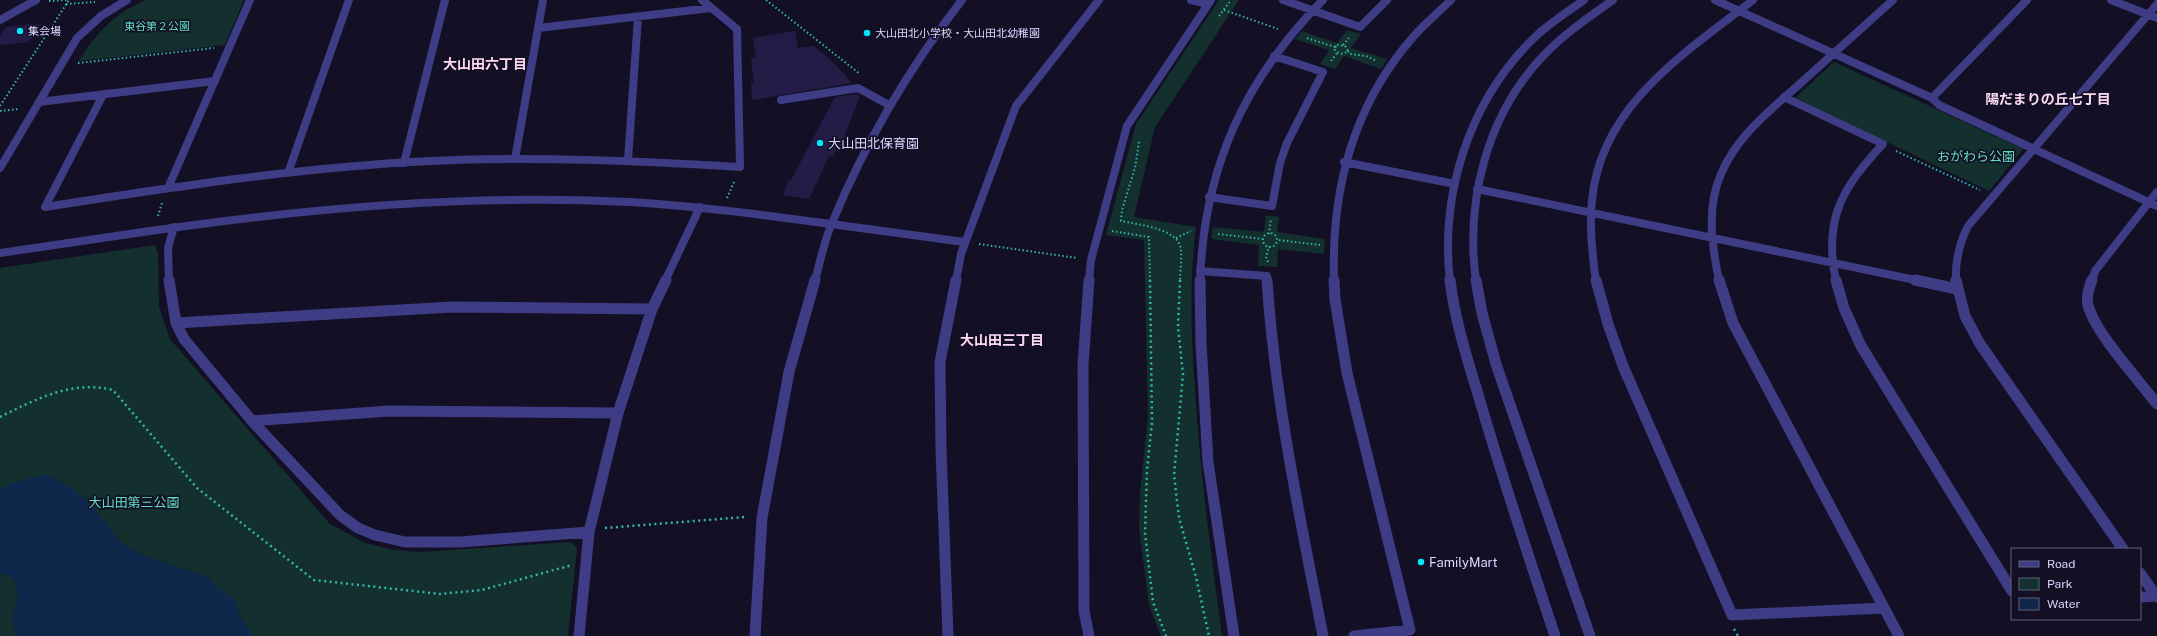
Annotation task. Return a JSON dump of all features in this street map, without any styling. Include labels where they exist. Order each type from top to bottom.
[{"type":"street","points":[[0,168],[77,38],[101,16],[127,0]]},
{"type":"street","points":[[168,188],[250,0]]},
{"type":"street","points":[[288,173],[349,0]]},
{"type":"street","points":[[404,163],[446,0]]},
{"type":"street","points":[[515,159],[543,0]]},
{"type":"street","points":[[103,95],[45,207],[168,188],[288,173],[404,163],[515,159],[628,160],[740,167],[737,29],[702,0]]},
{"type":"street","points":[[755,636],[762,518],[789,372],[831,224],[864,153],[889,105],[930,42],[962,0]]},
{"type":"street","points":[[948,636],[941,450],[940,362],[964,242],[1016,106],[1100,0]]},
{"type":"street","points":[[1089,636],[1084,611],[1083,365],[1091,260],[1126,126],[1209,2],[1191,0]]},
{"type":"street","points":[[1283,0],[1360,27],[1387,0]]},
{"type":"street","points":[[1234,636],[1208,463],[1200,329],[1200,271],[1204,232],[1210,197],[1231,130],[1258,78],[1292,33],[1323,0]]},
{"type":"street","points":[[1354,636],[1410,630],[1342,351],[1334,281],[1332,246],[1335,215],[1344,162],[1374,91],[1407,42],[1451,0]]},
{"type":"street","points":[[1555,636],[1504,482],[1466,352],[1449,272],[1449,212],[1462,152],[1474,122],[1492,88],[1531,40],[1554,21],[1584,0]]},
{"type":"street","points":[[1590,636],[1491,350],[1478,295],[1472,251],[1473,219],[1477,189],[1487,146],[1520,84],[1534,65],[1552,47],[1574,28],[1613,0]]},
{"type":"street","points":[[1715,0],[1932,98],[1939,105],[2033,150],[2153,204]]},
{"type":"street","points":[[1753,0],[1649,85],[1623,116],[1610,138],[1598,168],[1590,213],[1593,267],[1607,325],[1625,371],[1732,615],[1884,608]]},
{"type":"street","points":[[1892,0],[1784,97],[1749,131],[1725,164],[1714,196],[1712,238],[1720,286],[1733,322],[1899,636]]},
{"type":"street","points":[[1932,98],[2026,0]]},
{"type":"street","points":[[2110,0],[2152,16]]},
{"type":"street","points":[[0,20],[40,1]]},
{"type":"street","points":[[2122,548],[1980,344],[1966,320],[1957,289],[1954,268],[1961,237],[1968,226],[2152,16],[2157,4]]},
{"type":"street","points":[[538,28],[711,8]]},
{"type":"street","points":[[628,160],[638,17]]},
{"type":"street","points":[[1210,197],[1272,206],[1280,163],[1287,142],[1323,72],[1274,56]]},
{"type":"street","points":[[39,102],[215,81]]},
{"type":"street","points":[[781,100],[858,88],[889,105]]},
{"type":"street","points":[[1784,97],[1883,144],[1860,168],[1842,198],[1834,219],[1833,263],[1841,305],[1860,346],[2011,589]]},
{"type":"street","points":[[1344,162],[1455,184]]},
{"type":"street","points":[[1477,189],[1957,289]]},
{"type":"street","points":[[2157,192],[2153,204],[2095,271],[2088,292],[2088,304],[2097,327],[2157,404]]},
{"type":"street","points":[[0,253],[174,227],[294,212],[438,202],[574,201],[700,207],[964,242]]},
{"type":"street","points":[[579,636],[589,531],[618,413],[652,309],[700,207]]},
{"type":"street","points":[[174,227],[168,248],[170,294],[176,323],[184,339],[252,421],[340,515],[358,528],[375,535],[405,542],[423,544],[589,531]]},
{"type":"street","points":[[1200,271],[1267,276],[1270,336],[1294,487],[1323,636]]},
{"type":"street","points":[[176,323],[452,306],[652,309]]},
{"type":"street","points":[[252,421],[389,411],[618,413]]},
{"type":"street","points":[[2141,574],[2157,596]]},
{"type":"street","points":[[2141,597],[2157,596]]},
{"type":"path","points":[[40,1],[69,0]]},
{"type":"path","points":[[0,106],[69,0]]},
{"type":"path","points":[[766,0],[854,69]]},
{"type":"path","points":[[1215,21],[1231,0]]},
{"type":"path","points":[[66,4],[100,1]]},
{"type":"path","points":[[1224,10],[1292,33],[1301,34],[1307,39],[1335,47],[1343,45],[1348,48],[1350,54],[1366,56],[1391,65]]},
{"type":"path","points":[[73,63],[230,46]]},
{"type":"path","points":[[1335,47],[1335,50],[1340,53],[1348,51]]},
{"type":"path","points":[[0,111],[24,109]]},
{"type":"path","points":[[1139,140],[1138,154],[1128,195],[1120,212],[1121,221],[1169,233],[1176,238],[1181,249],[1178,327],[1183,374],[1174,475],[1179,518],[1194,570],[1209,636]]},
{"type":"path","points":[[1883,144],[1993,197]]},
{"type":"path","points":[[1098,230],[1148,237],[1152,422],[1147,470],[1145,533],[1153,602],[1166,636]]},
{"type":"path","points":[[1204,232],[1233,234],[1240,237],[1262,239],[1264,236],[1269,234],[1274,235],[1278,240],[1332,246]]},
{"type":"path","points":[[1262,239],[1264,243],[1270,246],[1277,244],[1278,240]]},
{"type":"path","points":[[964,242],[1091,260]]},
{"type":"path","points":[[0,417],[28,403],[77,387],[88,386],[113,390],[197,488],[314,580],[440,594],[469,592],[586,561]]},
{"type":"path","points":[[589,531],[745,517]]},
{"type":"green space","name":"東谷第２公園","points":[[146,0],[244,0],[225,45],[79,61],[92,41],[107,25],[125,11]]},
{"type":"green space","points":[[1219,0],[1239,0],[1155,127],[1134,217],[1196,227],[1192,268],[1192,328],[1197,421],[1210,544],[1222,636],[1161,636],[1149,606],[1139,528],[1140,492],[1148,417],[1144,240],[1106,235],[1136,124]]},
{"type":"green space","points":[[1347,30],[1361,34],[1351,48],[1387,59],[1381,69],[1344,56],[1335,69],[1320,64],[1329,50],[1295,39],[1302,31],[1337,43]]},
{"type":"green space","name":"おがわら公園","points":[[1834,62],[2023,149],[1989,191],[1795,98]]},
{"type":"green space","points":[[1266,215],[1279,217],[1277,232],[1325,239],[1324,254],[1278,249],[1277,267],[1258,266],[1259,245],[1211,239],[1213,227],[1264,232]]},
{"type":"green space","name":"大山田第三公園","points":[[155,245],[158,253],[159,307],[170,339],[330,524],[365,543],[393,550],[420,552],[570,542],[577,548],[568,636],[0,636],[0,268]]},
{"type":"water","points":[[47,474],[73,489],[90,504],[105,521],[119,541],[137,553],[208,577],[219,589],[235,599],[242,619],[254,636],[17,636],[11,619],[18,600],[14,579],[5,574],[0,574],[0,489],[8,484]]},
{"type":"building","name":"集会場","points":[[42,23],[29,42],[0,45],[0,35],[6,27]]},
{"type":"building","points":[[795,31],[798,48],[814,46],[837,66],[852,83],[752,100],[751,83],[754,82],[751,58],[756,58],[753,38]]},
{"type":"building","name":"大山田北保育園","points":[[857,94],[860,96],[840,148],[837,148],[833,156],[829,156],[809,199],[783,195],[789,179],[791,180],[835,97]]},
{"type":"place","name":"集会場","points":[[20,31]]},
{"type":"place","name":"大山田北小学校・大山田北幼稚園","points":[[867,33]]},
{"type":"place","name":"大山田北保育園","points":[[820,143]]},
{"type":"place","name":"FamilyMart","points":[[1421,562]]},
{"type":"district","name":"大山田六丁目","points":[[485,64]]},
{"type":"district","name":"陽だまりの丘七丁目","points":[[2048,99]]},
{"type":"district","name":"大山田三丁目","points":[[1002,340]]}]
